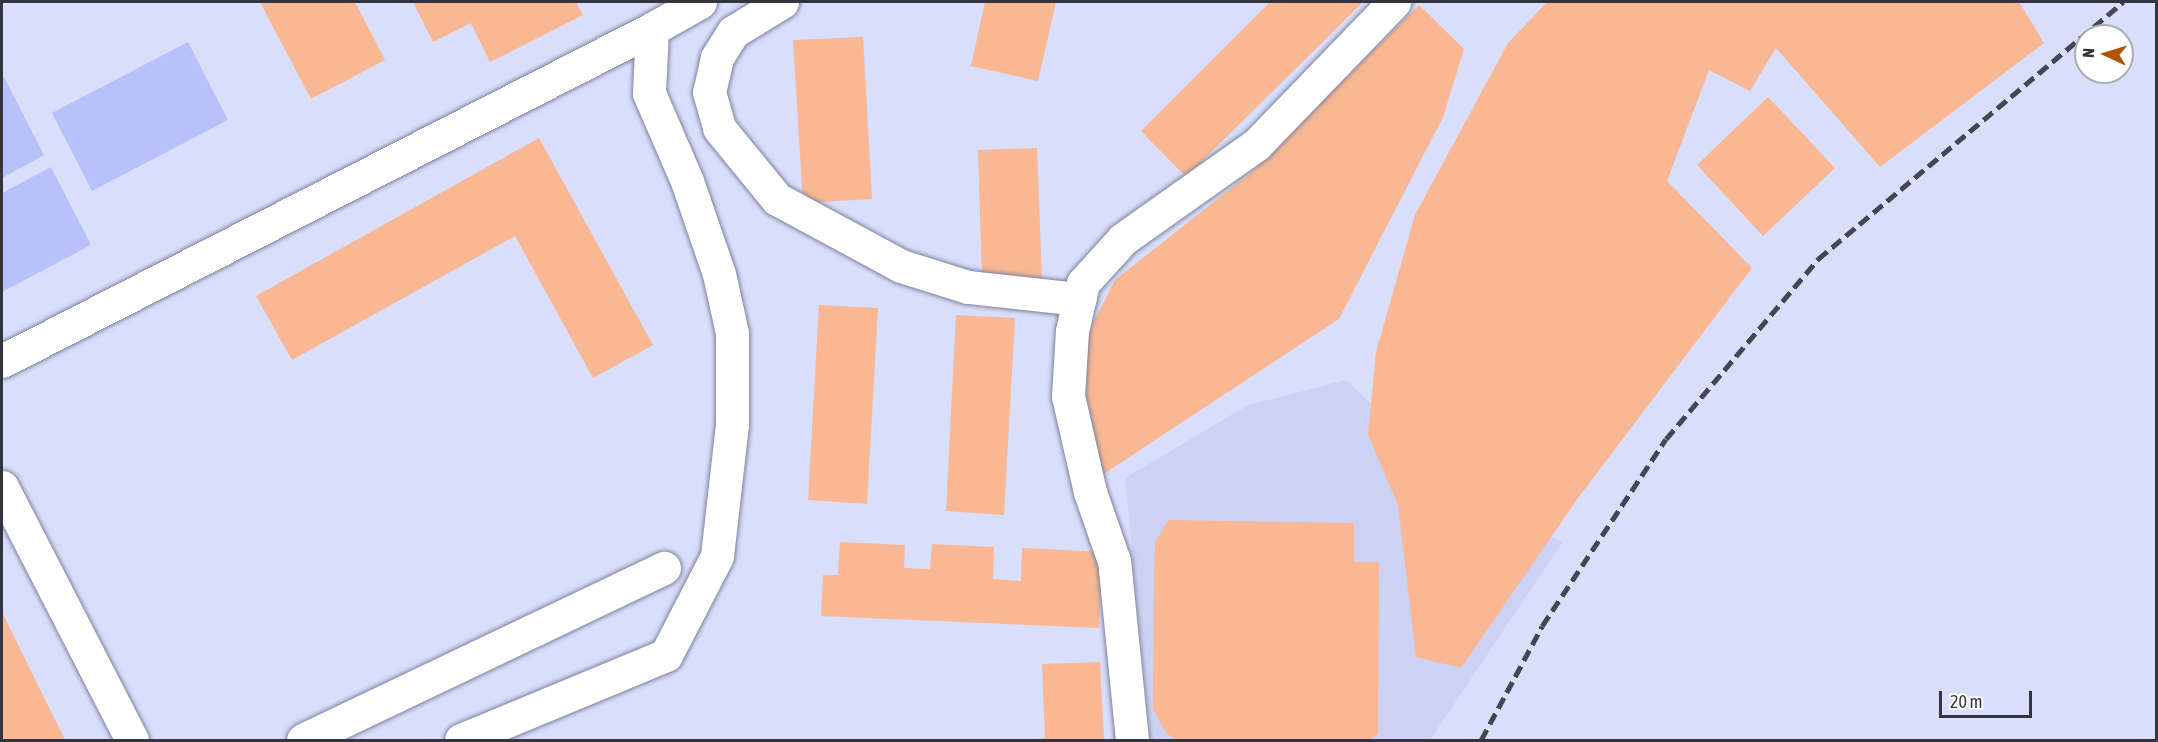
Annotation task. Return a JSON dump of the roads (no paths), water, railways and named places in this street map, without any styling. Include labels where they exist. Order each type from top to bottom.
[{"type":"street","points":[[2,361],[652,29],[700,2]]},
{"type":"street","points":[[782,2],[733,32],[717,58],[709,92],[719,128],[762,184],[777,199],[901,266],[968,286],[1079,299]]},
{"type":"street","points":[[1132,741],[1114,561],[1068,396],[1079,299],[1083,283],[1123,239],[1256,145],[1394,2]]},
{"type":"street","points":[[461,741],[666,655],[717,556],[732,425],[732,333],[719,274],[687,181],[649,93],[652,29]]},
{"type":"street","points":[[2,488],[132,741]]},
{"type":"street","points":[[303,741],[664,568]]},
{"type":"railway","points":[[1481,740],[1542,626],[1666,439],[1818,259],[2123,2]]}]
